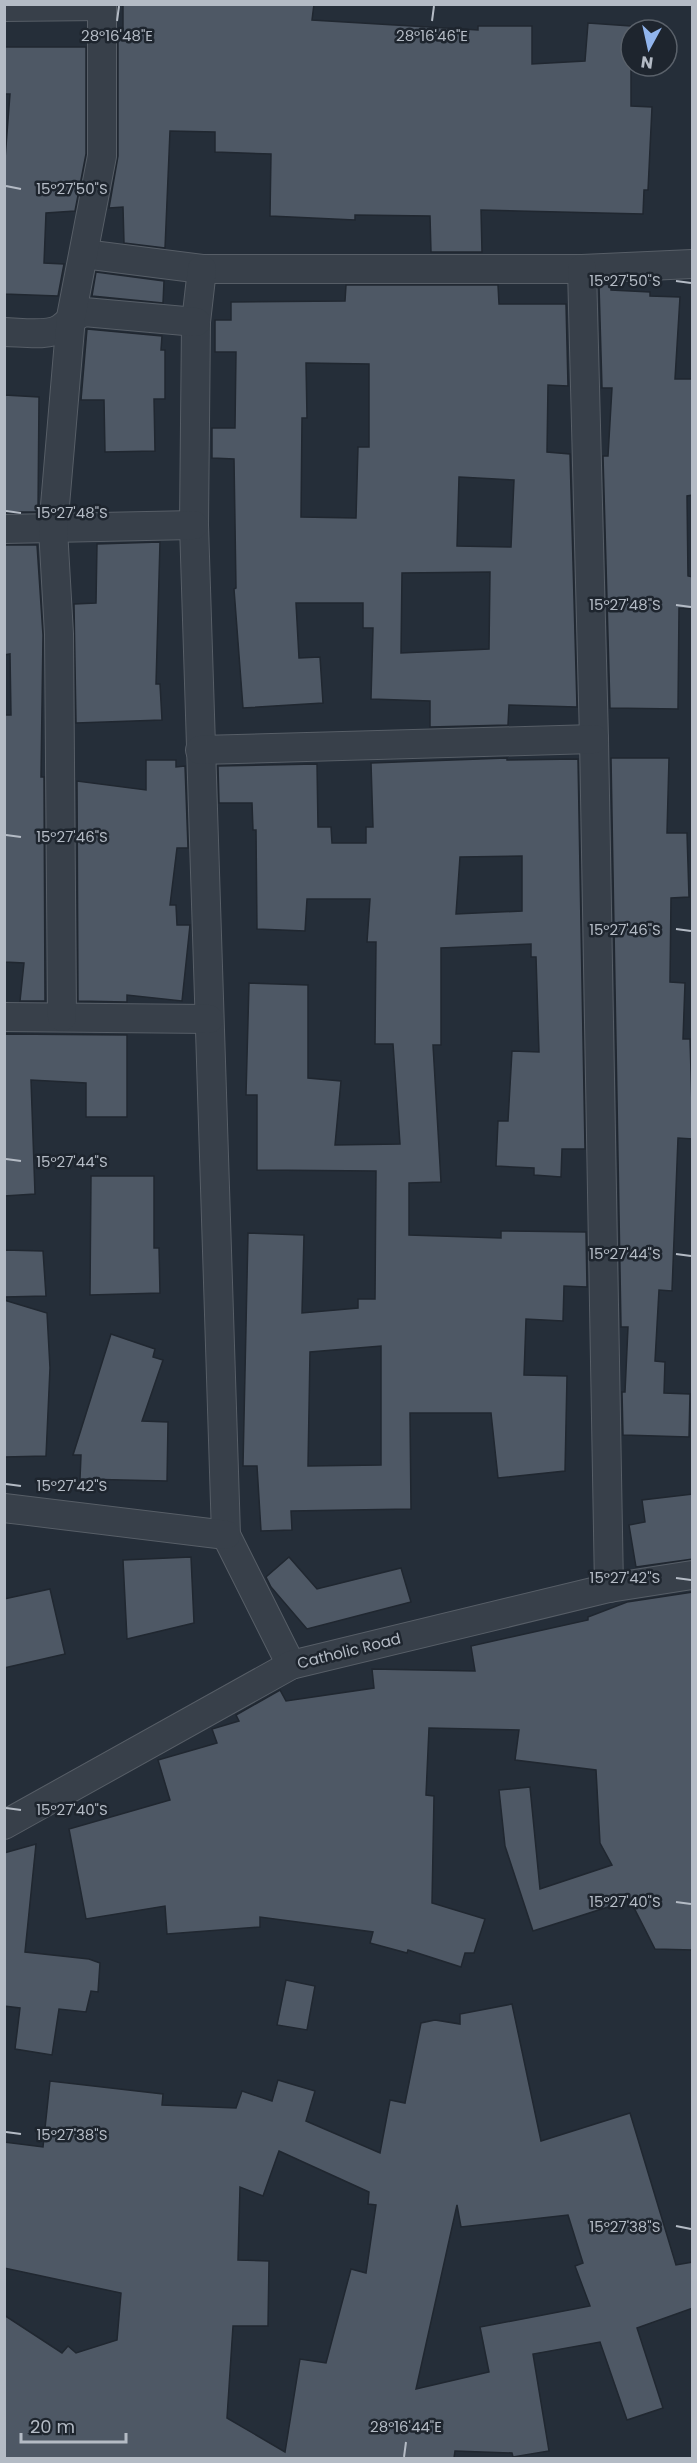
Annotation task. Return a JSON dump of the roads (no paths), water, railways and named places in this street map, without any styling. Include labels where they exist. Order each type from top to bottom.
[{"type":"street","points":[[4,7],[102,5],[102,156],[71,317],[53,529],[59,634],[62,1017]]},
{"type":"street","points":[[84,254],[202,269],[582,268],[693,264]]},
{"type":"street","points":[[582,268],[594,739],[609,1587]]},
{"type":"street","points":[[202,269],[196,322],[194,525],[226,1535],[291,1665]]},
{"type":"street","points":[[4,332],[50,332],[60,328],[71,317],[84,312],[196,322]]},
{"type":"street","points":[[4,529],[194,525]]},
{"type":"street","points":[[201,750],[594,739]]},
{"type":"street","points":[[4,1017],[209,1019]]},
{"type":"street","points":[[4,1508],[226,1535]]},
{"type":"street","name":"Catholic Road","points":[[4,1825],[291,1665],[609,1587],[693,1575]]}]
